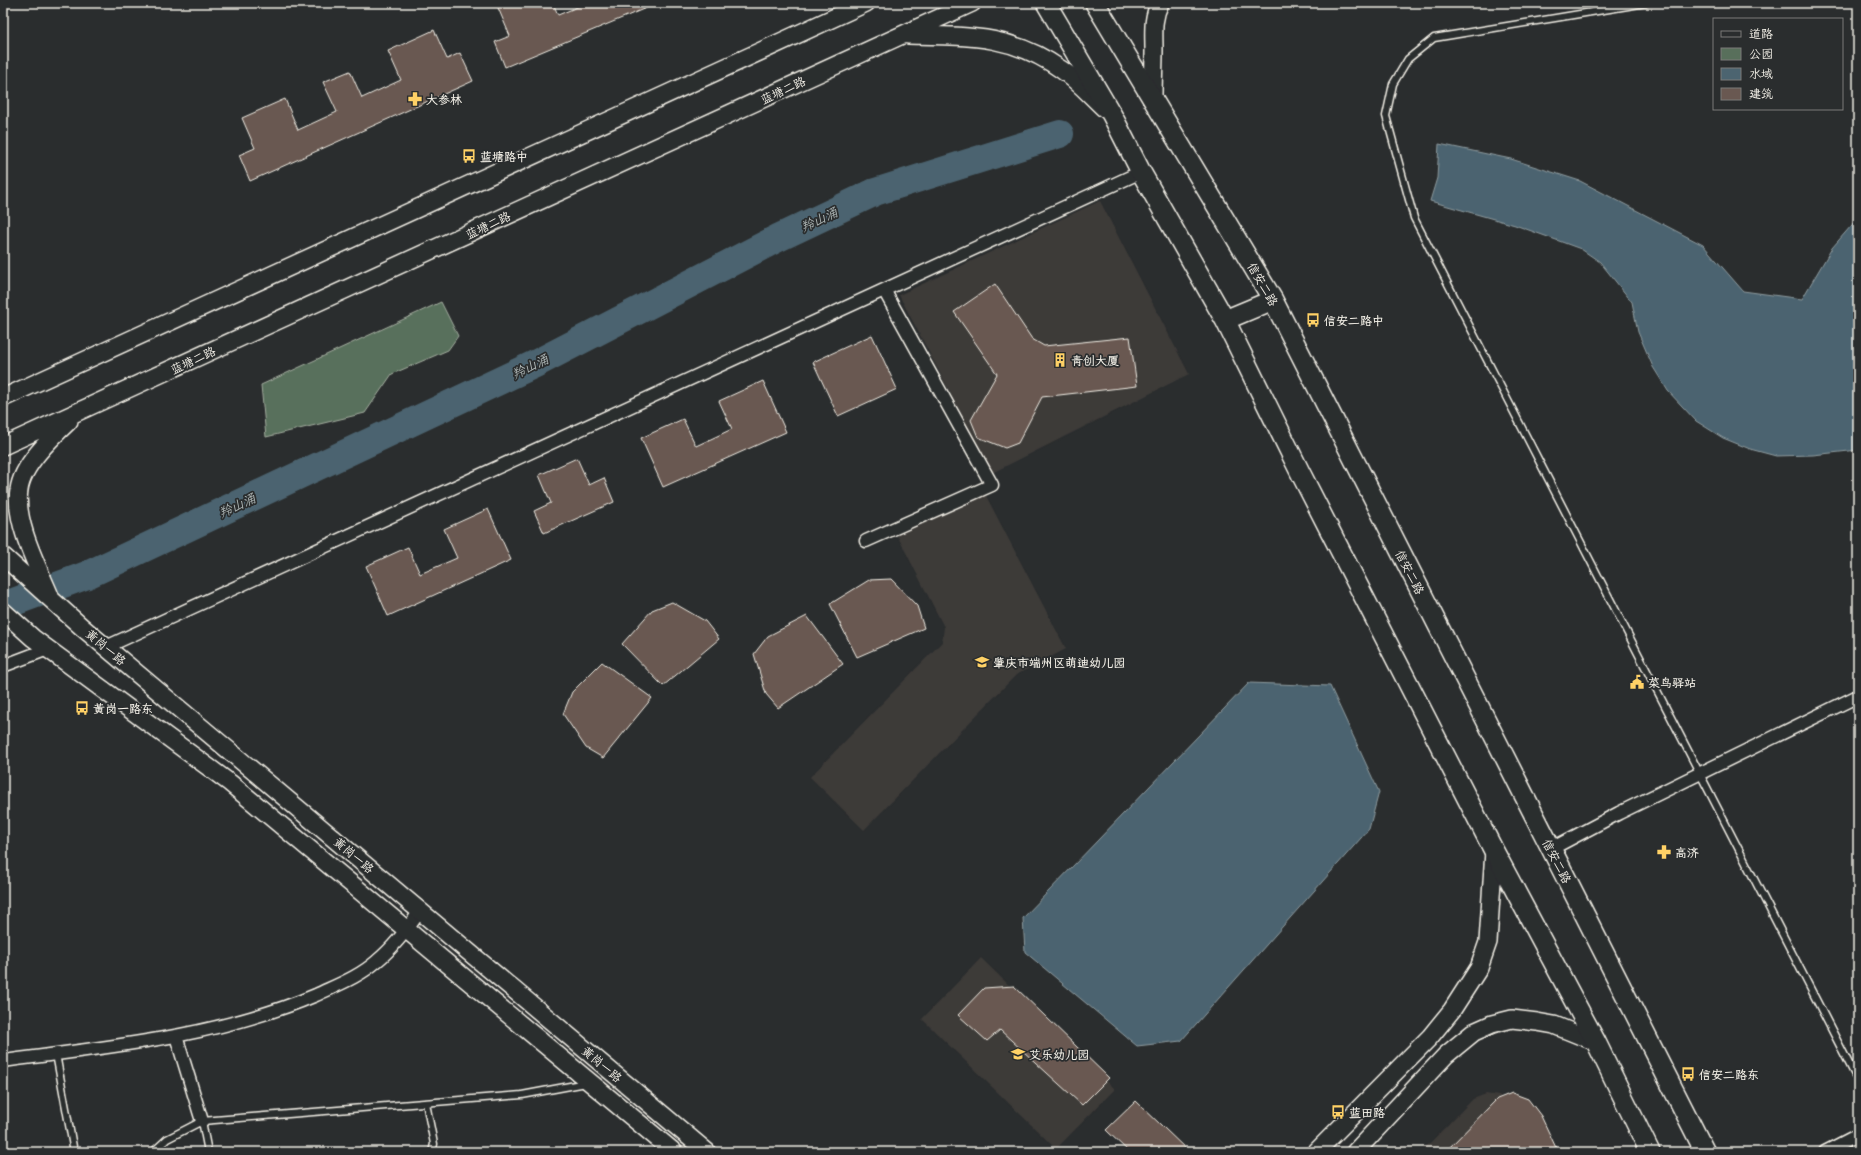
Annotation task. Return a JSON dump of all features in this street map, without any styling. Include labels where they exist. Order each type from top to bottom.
[{"type":"main road","points":[[3,398],[866,3]]},
{"type":"main road","name":"蓝塘二路","points":[[3,446],[76,414],[972,3]]},
{"type":"main road","points":[[1046,3],[1112,115],[1141,172],[1225,320],[1296,465],[1494,851],[1596,1042],[1650,1152]]},
{"type":"main road","name":"信安二路","points":[[1095,3],[1272,300],[1705,1152]]},
{"type":"main road","points":[[1153,98],[1154,20],[1160,3]]},
{"type":"main road","points":[[904,35],[979,37],[1014,45],[1043,57],[1064,71],[1112,115]]},
{"type":"main road","points":[[1225,320],[1272,300]]},
{"type":"main road","points":[[52,600],[28,542],[20,517],[18,490],[28,468],[43,446],[76,414]]},
{"type":"main road","name":"黄岗一路","points":[[3,556],[83,628],[707,1152]]},
{"type":"main road","name":"黄岗一路","points":[[3,611],[33,638],[230,783],[674,1152]]},
{"type":"main road","points":[[1316,1152],[1430,1037],[1452,1010],[1479,968],[1488,942],[1494,851]]},
{"type":"main road","points":[[1355,1152],[1446,1055],[1474,1032],[1492,1024],[1512,1019],[1554,1025],[1596,1042]]},
{"type":"street","points":[[106,647],[1141,172]]},
{"type":"street","points":[[866,541],[992,485],[884,290]]},
{"type":"street","points":[[3,666],[48,649]]},
{"type":"street","points":[[1551,849],[1619,813],[1858,696]]},
{"type":"street","points":[[3,1060],[56,1054],[176,1036],[290,1006],[347,981],[376,962],[395,945],[420,911]]},
{"type":"street","points":[[176,1036],[202,1121]]},
{"type":"street","points":[[1825,1152],[1858,1135]]},
{"type":"lane","points":[[1646,3],[1434,38],[1408,59],[1393,84],[1386,116],[1414,218],[1858,1081]]},
{"type":"lane","points":[[56,1054],[74,1152]]},
{"type":"lane","points":[[153,1152],[167,1139],[202,1121],[522,1095],[590,1082]]},
{"type":"lane","points":[[426,1103],[434,1144],[432,1152]]},
{"type":"lane","points":[[202,1121],[208,1152]]},
{"type":"shaded area","points":[[1100,201],[1189,374],[992,473],[899,295]]},
{"type":"shaded area","name":"肇庆市端州区萌迪幼儿园","points":[[984,492],[1066,649],[1016,675],[864,830],[810,777],[942,642],[944,627],[895,531]]},
{"type":"shaded area","name":"艾乐幼儿园","points":[[981,958],[1115,1089],[1056,1149],[922,1019]]},
{"type":"shaded area","points":[[1486,1094],[1499,1096],[1510,1104],[1535,1152],[1421,1152],[1473,1099]]},
{"type":"green space","points":[[441,302],[458,336],[448,350],[392,374],[365,413],[266,437],[261,385]]},
{"type":"water","points":[[1439,144],[1511,159],[1580,181],[1703,245],[1743,291],[1802,299],[1832,248],[1858,218],[1858,450],[1813,455],[1776,456],[1750,449],[1723,438],[1696,421],[1668,391],[1653,367],[1638,332],[1632,302],[1600,262],[1581,249],[1515,225],[1430,201],[1437,178]]},
{"type":"water","points":[[1249,683],[1330,686],[1379,792],[1369,829],[1181,1041],[1137,1046],[1025,952],[1023,918]]},
{"type":"building","points":[[496,3],[553,3],[558,15],[587,3],[658,3],[505,67],[495,42],[510,36]]},
{"type":"building","points":[[434,30],[447,59],[460,53],[473,81],[250,181],[239,155],[255,148],[242,118],[285,99],[298,130],[337,112],[323,82],[350,71],[362,98],[401,80],[388,51]]},
{"type":"building","name":"青创大厦","points":[[995,284],[1032,339],[1044,346],[1130,337],[1137,386],[1042,397],[1018,443],[1005,448],[978,437],[971,420],[997,374],[954,312]]},
{"type":"building","points":[[872,335],[897,389],[838,416],[813,362]]},
{"type":"building","points":[[763,381],[786,432],[663,487],[641,438],[683,419],[696,446],[732,429],[719,401]]},
{"type":"building","points":[[577,458],[589,485],[604,478],[614,502],[544,533],[534,511],[551,503],[539,475]]},
{"type":"building","points":[[488,509],[511,560],[388,616],[366,566],[408,547],[420,574],[457,558],[444,529]]},
{"type":"building","points":[[891,579],[917,606],[924,628],[857,657],[830,604],[869,580]]},
{"type":"building","points":[[672,602],[705,621],[719,639],[663,686],[622,644],[652,610]]},
{"type":"building","points":[[807,616],[843,664],[778,708],[766,694],[754,654],[768,636]]},
{"type":"building","points":[[602,662],[652,698],[603,758],[586,748],[563,714],[572,692]]},
{"type":"building","points":[[1014,986],[1109,1078],[1082,1105],[1000,1030],[987,1041],[958,1015],[984,988]]},
{"type":"building","points":[[1512,1093],[1528,1099],[1541,1116],[1558,1152],[1445,1152],[1497,1099]]},
{"type":"building","points":[[1136,1101],[1189,1152],[1129,1152],[1106,1130]]},
{"type":"waterway","name":"羚山涌","points":[[3,606],[87,575],[535,364],[778,238],[875,192],[1060,134]]},
{"type":"place","name":"大参林","points":[[415,99]]},
{"type":"place","name":"蓝塘路中","points":[[469,156]]},
{"type":"place","name":"信安二路中","points":[[1313,320]]},
{"type":"place","name":"青创大厦","points":[[1060,360]]},
{"type":"place","name":"肇庆市端州区萌迪幼儿园","points":[[982,662]]},
{"type":"place","name":"菜鸟驿站","points":[[1637,682]]},
{"type":"place","name":"黄岗一路东","points":[[82,708]]},
{"type":"place","name":"高济","points":[[1664,852]]},
{"type":"place","name":"艾乐幼儿园","points":[[1018,1054]]},
{"type":"place","name":"信安二路东","points":[[1688,1074]]},
{"type":"place","name":"蓝田路","points":[[1338,1112]]}]
